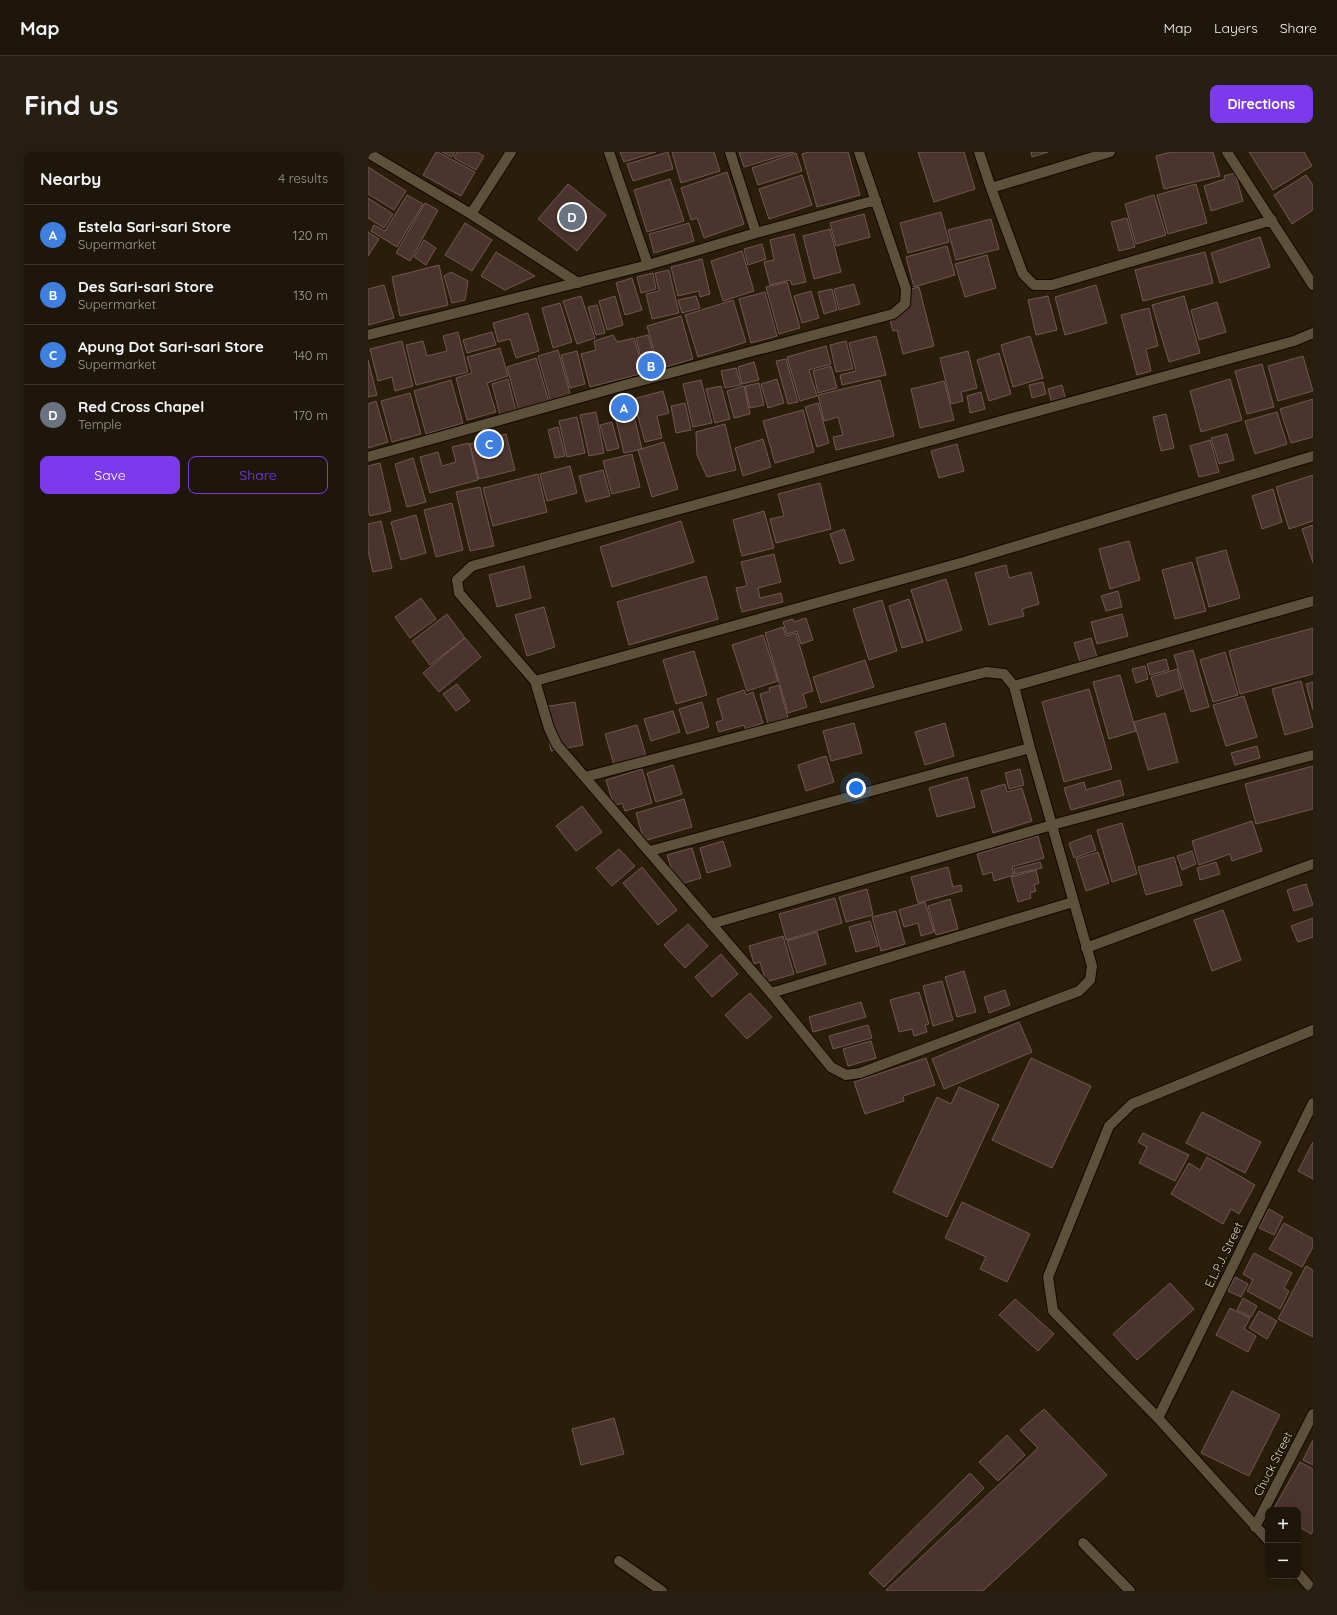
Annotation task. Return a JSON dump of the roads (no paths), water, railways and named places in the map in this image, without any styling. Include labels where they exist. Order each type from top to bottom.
[{"type":"street","points":[[471,214],[511,152]]},
{"type":"street","points":[[609,152],[648,265]]},
{"type":"street","points":[[730,152],[756,233]]},
{"type":"street","points":[[368,457],[625,385],[893,314],[905,304],[906,289],[859,152]]},
{"type":"street","points":[[979,152],[1023,274],[1034,285],[1052,285],[1272,220]]},
{"type":"street","points":[[991,188],[1110,152]]},
{"type":"street","points":[[1227,152],[1313,285]]},
{"type":"street","points":[[368,153],[471,214],[578,283]]},
{"type":"street","points":[[368,335],[648,265],[876,200]]},
{"type":"street","points":[[585,777],[986,672],[1004,674],[1014,686],[1030,748],[1092,966],[1090,980],[1079,991],[860,1073],[846,1075],[831,1067],[771,993],[557,745],[549,728],[535,681],[459,593],[456,580],[472,566],[1294,342],[1313,333]]},
{"type":"street","points":[[535,681],[964,562],[1313,456]]},
{"type":"street","points":[[1014,686],[1313,601]]},
{"type":"street","points":[[650,851],[1030,748]]},
{"type":"street","points":[[711,924],[1052,825],[1313,755]]},
{"type":"street","points":[[1086,948],[1313,864]]},
{"type":"street","points":[[771,993],[1073,902]]},
{"type":"street","points":[[1265,1537],[1158,1418],[1053,1311],[1048,1277],[1109,1126],[1132,1104],[1313,1030]]},
{"type":"street","name":"E.L.P.J. Street","points":[[1158,1418],[1313,1103]]},
{"type":"street","name":"Chuck Street","points":[[1255,1527],[1313,1414]]},
{"type":"street","points":[[1084,1543],[1130,1591]]},
{"type":"street","points":[[619,1561],[662,1591]]},
{"type":"street","points":[[1301,1576],[1313,1590]]},
{"type":"place","name":"Red Cross Chapel","points":[[572,217]]},
{"type":"place","name":"Des Sari-sari Store","points":[[651,366]]},
{"type":"place","name":"Estela Sari-sari Store","points":[[624,408]]},
{"type":"place","name":"Apung Dot Sari-sari Store","points":[[489,444]]}]
